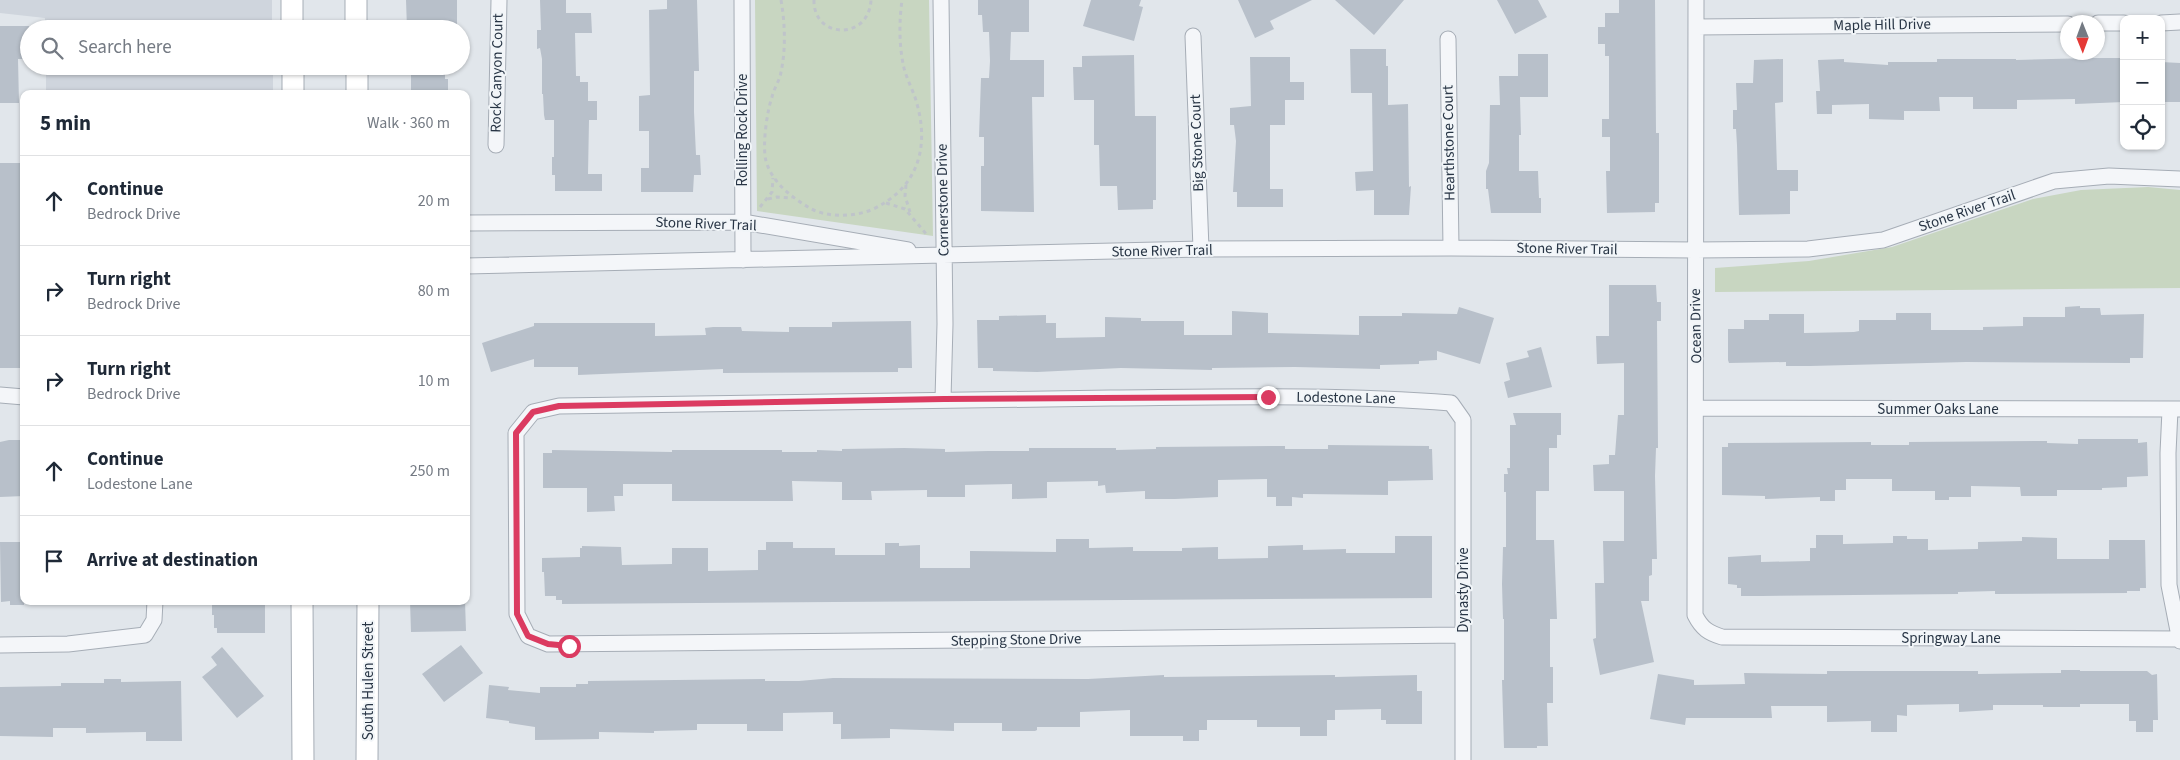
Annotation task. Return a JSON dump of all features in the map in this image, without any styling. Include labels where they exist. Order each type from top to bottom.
[{"type":"main road","points":[[292,0],[292,20]]},
{"type":"main road","points":[[356,0],[356,20]]},
{"type":"main road","points":[[293,75],[293,90]]},
{"type":"main road","points":[[357,75],[358,90]]},
{"type":"main road","points":[[302,605],[303,760]]},
{"type":"main road","name":"South Hulen Street","points":[[367,760],[368,605]]},
{"type":"street","name":"Rock Canyon Court","points":[[496,145],[499,0]]},
{"type":"street","name":"Rolling Rock Drive","points":[[742,0],[743,260]]},
{"type":"street","name":"Cornerstone Drive","points":[[941,0],[944,399]]},
{"type":"street","name":"Ocean Drive","points":[[1696,0],[1695,250],[1697,408],[1695,616],[1700,625],[1708,632],[1722,637]]},
{"type":"street","points":[[2165,23],[2180,22]]},
{"type":"street","points":[[2105,23],[2120,23]]},
{"type":"street","name":"Maple Hill Drive","points":[[1696,27],[2060,24]]},
{"type":"street","name":"Big Stone Court","points":[[1193,36],[1201,250]]},
{"type":"street","name":"Hearthstone Court","points":[[1448,39],[1451,248]]},
{"type":"street","name":"Stone River Trail","points":[[470,266],[1201,250],[1451,248],[1808,249],[1883,240],[2054,181],[2109,176],[2180,179]]},
{"type":"street","name":"Stone River Trail","points":[[470,223],[742,222],[944,256]]},
{"type":"street","points":[[0,395],[20,397]]},
{"type":"street","name":"Lodestone Lane","points":[[559,406],[944,399],[1395,398],[1451,403],[1463,420]]},
{"type":"street","name":"Stepping Stone Drive","points":[[559,406],[533,412],[516,433],[517,614],[528,636],[548,644],[569,646],[1463,635]]},
{"type":"street","name":"Summer Oaks Lane","points":[[1697,408],[2175,409]]},
{"type":"street","points":[[2175,409],[2168,453],[2169,585],[2180,640]]},
{"type":"street","name":"Dynasty Drive","points":[[1463,420],[1463,760]]},
{"type":"street","points":[[0,645],[68,644],[145,635],[154,620],[155,605]]},
{"type":"street","name":"Springway Lane","points":[[1722,637],[2180,640]]},
{"type":"path","points":[[781,0],[785,24],[781,72],[771,98],[764,148],[774,185],[768,199],[777,197],[796,198]]},
{"type":"path","points":[[814,0],[815,11],[820,19],[826,25],[843,30],[852,29],[866,18],[870,10],[870,0]]},
{"type":"path","points":[[773,177],[810,209],[836,215],[862,213],[886,203],[906,185],[919,162],[923,136],[917,103],[904,66],[901,45],[902,0]]},
{"type":"path","points":[[886,203],[896,204],[911,215],[907,206],[906,185]]},
{"type":"shaded area","points":[[0,0],[272,0],[272,20],[45,20],[45,18],[0,13]]},
{"type":"shaded area","points":[[46,75],[273,75],[273,90],[46,90]]},
{"type":"green space","points":[[755,0],[929,0],[933,236],[757,211]]},
{"type":"green space","points":[[2148,187],[2180,190],[2180,288],[1715,292],[1715,268],[1809,261],[1892,247],[2033,199],[2081,190]]},
{"type":"building","points":[[406,0],[457,0],[457,20],[407,20]]},
{"type":"building","points":[[540,0],[566,0],[566,13],[591,13],[592,33],[575,33],[576,76],[580,76],[580,82],[588,82],[588,101],[597,101],[597,120],[589,120],[588,174],[602,174],[602,191],[555,191],[555,175],[552,175],[554,120],[545,120],[542,94],[542,59],[540,48],[537,49],[537,30],[541,30]]},
{"type":"building","points":[[667,0],[697,0],[699,71],[694,71],[694,112],[696,155],[700,155],[701,175],[694,175],[693,192],[641,192],[641,168],[649,168],[649,131],[639,131],[639,96],[650,95],[649,10],[667,9]]},
{"type":"building","points":[[978,0],[1029,0],[1029,32],[1011,32],[1010,60],[1044,60],[1044,97],[1032,97],[1034,212],[981,211],[981,166],[984,166],[984,137],[979,137],[981,78],[989,78],[990,61],[989,32],[983,32],[982,15],[978,15]]},
{"type":"building","points":[[1091,0],[1141,0],[1139,6],[1143,7],[1134,41],[1083,26]]},
{"type":"building","points":[[1238,0],[1312,0],[1270,21],[1274,29],[1255,38]]},
{"type":"building","points":[[1335,0],[1404,0],[1374,35]]},
{"type":"building","points":[[1497,0],[1538,0],[1547,17],[1515,34]]},
{"type":"building","points":[[1619,0],[1655,0],[1656,133],[1659,133],[1659,203],[1655,203],[1655,212],[1607,213],[1606,171],[1610,171],[1610,137],[1602,137],[1602,119],[1609,119],[1609,56],[1605,56],[1605,44],[1598,44],[1598,27],[1605,27],[1605,13],[1619,13]]},
{"type":"building","points":[[0,26],[20,26],[20,59],[18,59],[19,103],[0,103]]},
{"type":"building","points":[[1350,49],[1386,49],[1388,105],[1408,104],[1409,187],[1411,186],[1409,215],[1374,215],[1374,190],[1356,191],[1355,172],[1373,171],[1372,93],[1351,93]]},
{"type":"building","points":[[1518,54],[1548,54],[1548,97],[1520,97],[1521,135],[1519,135],[1519,171],[1538,171],[1541,213],[1491,213],[1488,189],[1486,189],[1486,171],[1489,163],[1490,105],[1500,105],[1499,76],[1518,76]]},
{"type":"building","points":[[1134,55],[1135,116],[1156,116],[1156,200],[1153,200],[1153,209],[1118,210],[1117,186],[1100,186],[1099,145],[1094,145],[1094,100],[1074,100],[1073,67],[1082,67],[1082,56]]},
{"type":"building","points":[[1250,57],[1290,57],[1290,82],[1304,82],[1304,100],[1285,100],[1285,125],[1270,125],[1270,189],[1283,189],[1283,207],[1237,207],[1237,192],[1233,192],[1236,141],[1234,125],[1230,125],[1230,108],[1251,106]]},
{"type":"building","points":[[2105,58],[2120,58],[2120,102],[2075,104],[2075,99],[2017,100],[2017,109],[1973,109],[1973,97],[1939,97],[1940,111],[1904,111],[1904,120],[1869,119],[1869,104],[1832,105],[1832,114],[1817,114],[1816,91],[1820,91],[1818,60],[1844,59],[1844,62],[1888,65],[1888,62],[1937,62],[1937,59],[2105,60]]},
{"type":"building","points":[[1783,59],[1783,102],[1775,103],[1777,170],[1798,170],[1798,191],[1790,191],[1790,214],[1739,215],[1736,129],[1733,129],[1733,110],[1737,110],[1736,83],[1753,83],[1754,60]]},
{"type":"building","points":[[2165,62],[2180,63],[2180,102],[2165,102]]},
{"type":"building","points":[[411,75],[445,75],[445,79],[448,79],[448,90],[411,90]]},
{"type":"building","points":[[0,163],[20,163],[20,368],[0,368]]},
{"type":"building","points":[[1609,285],[1656,285],[1657,302],[1661,302],[1661,321],[1657,321],[1658,448],[1656,448],[1655,476],[1657,559],[1652,559],[1652,575],[1649,576],[1649,601],[1641,601],[1654,662],[1600,675],[1593,639],[1596,638],[1595,583],[1604,583],[1603,541],[1624,541],[1624,491],[1594,491],[1593,465],[1609,464],[1609,455],[1615,455],[1618,415],[1624,415],[1624,363],[1597,364],[1596,336],[1609,336]]},
{"type":"building","points":[[2080,306],[2080,308],[2100,308],[2101,315],[2144,314],[2143,358],[2130,358],[2130,363],[1966,362],[1810,366],[1786,366],[1786,362],[1729,363],[1728,360],[1728,329],[1744,329],[1744,320],[1769,320],[1769,314],[1804,314],[1804,333],[1859,331],[1859,320],[1896,320],[1896,313],[1931,313],[1931,330],[1983,330],[1983,327],[2023,326],[2023,317],[2065,317],[2065,307]]},
{"type":"building","points":[[1459,307],[1494,318],[1480,364],[1437,351],[1437,360],[1419,361],[1419,364],[1380,365],[1380,369],[1295,367],[1212,368],[1212,370],[1121,368],[1037,372],[993,371],[993,368],[978,368],[977,320],[999,320],[999,316],[1046,315],[1046,323],[1056,323],[1056,338],[1105,337],[1105,317],[1141,318],[1141,321],[1184,321],[1184,335],[1232,335],[1232,311],[1268,313],[1268,333],[1359,335],[1359,316],[1402,316],[1402,313],[1457,314]]},
{"type":"building","points":[[911,321],[912,368],[898,368],[898,372],[723,373],[723,369],[578,375],[578,367],[534,367],[534,359],[491,372],[482,343],[534,326],[534,323],[655,323],[655,336],[706,335],[705,328],[713,327],[741,327],[742,331],[789,332],[789,327],[832,327],[832,322]]},
{"type":"building","points":[[1541,347],[1552,387],[1508,398],[1504,382],[1510,380],[1506,363],[1529,357],[1527,351]]},
{"type":"building","points":[[1513,413],[1561,413],[1561,435],[1557,435],[1557,448],[1549,448],[1549,491],[1536,491],[1536,540],[1554,540],[1557,619],[1550,619],[1550,667],[1553,667],[1553,703],[1547,703],[1548,746],[1537,746],[1537,748],[1504,748],[1502,680],[1504,680],[1504,619],[1502,584],[1503,547],[1506,547],[1506,492],[1504,492],[1504,474],[1508,474],[1507,468],[1510,468],[1510,425],[1516,425]]},
{"type":"building","points":[[2078,439],[2138,439],[2138,443],[2147,442],[2148,476],[2127,477],[2127,487],[2102,488],[2102,490],[2057,490],[2057,496],[2021,496],[2020,487],[1971,486],[1971,497],[1949,497],[1949,500],[1935,500],[1935,491],[1892,491],[1892,479],[1846,479],[1846,490],[1835,490],[1835,501],[1820,501],[1820,497],[1765,499],[1765,496],[1722,495],[1722,447],[1728,447],[1728,443],[1871,442],[1871,445],[1909,445],[1909,442],[2047,441],[2047,443],[2078,444]]},
{"type":"building","points":[[20,440],[20,496],[0,497],[0,442]]},
{"type":"building","points":[[1328,445],[1429,446],[1429,449],[1432,449],[1433,480],[1388,481],[1388,495],[1303,494],[1303,498],[1292,497],[1292,506],[1276,506],[1276,497],[1267,497],[1267,479],[1218,480],[1218,497],[1175,499],[1145,499],[1145,491],[1106,493],[1105,485],[1098,486],[1098,481],[1047,482],[1047,498],[1012,499],[1012,484],[965,485],[965,497],[927,497],[927,490],[871,491],[872,500],[842,500],[842,482],[792,481],[793,501],[672,501],[672,484],[623,484],[623,496],[614,496],[615,511],[587,512],[587,488],[543,488],[543,453],[552,453],[552,450],[672,452],[672,450],[782,450],[782,452],[817,452],[817,450],[842,451],[842,449],[904,448],[945,449],[945,452],[1029,451],[1029,448],[1116,448],[1116,450],[1156,449],[1156,447],[1274,446],[1285,446],[1285,449],[1328,449]]},
{"type":"building","points":[[1816,535],[1843,535],[1843,544],[1893,543],[1893,536],[1907,536],[1907,539],[1928,539],[1928,550],[1978,549],[1978,542],[2022,541],[2022,537],[2057,538],[2057,559],[2109,559],[2109,540],[2145,540],[2146,588],[2140,588],[2140,591],[2127,591],[2127,593],[1995,594],[1995,591],[1958,592],[1958,594],[1741,596],[1741,588],[1737,588],[1737,585],[1728,584],[1728,557],[1761,555],[1761,562],[1810,561],[1810,548],[1816,548]]},
{"type":"building","points":[[1395,536],[1432,536],[1432,598],[562,604],[562,600],[556,600],[556,596],[545,596],[544,572],[542,572],[542,558],[580,557],[580,548],[582,546],[621,547],[622,565],[672,564],[672,548],[708,548],[708,571],[758,570],[758,550],[766,550],[766,542],[793,542],[793,548],[835,548],[835,555],[885,555],[885,543],[899,543],[899,546],[920,545],[920,568],[970,568],[970,551],[1056,552],[1056,539],[1089,539],[1089,548],[1133,547],[1133,551],[1182,551],[1182,548],[1218,547],[1218,559],[1268,558],[1268,546],[1303,545],[1303,550],[1346,549],[1346,553],[1395,553]]},
{"type":"building","points":[[0,542],[20,542],[20,605],[10,605],[10,601],[1,602]]},
{"type":"building","points":[[212,605],[265,605],[265,633],[217,633],[217,628],[214,628],[214,615],[212,615]]},
{"type":"building","points":[[410,605],[465,605],[466,631],[411,632]]},
{"type":"building","points":[[461,645],[483,673],[444,702],[422,674]]},
{"type":"building","points":[[222,647],[264,696],[237,718],[202,677],[217,665],[211,657]]},
{"type":"building","points":[[2061,670],[2147,671],[2152,675],[2157,674],[2158,720],[2153,720],[2153,732],[2136,732],[2136,721],[2129,721],[2129,704],[2080,704],[2080,707],[1993,705],[1993,710],[1959,712],[1959,704],[1907,705],[1907,716],[1897,715],[1897,732],[1871,732],[1871,721],[1827,722],[1827,706],[1771,706],[1772,718],[1686,718],[1685,725],[1650,719],[1658,674],[1694,680],[1694,685],[1745,684],[1744,673],[1827,674],[1827,671],[1978,671],[1978,674],[2061,673]]},
{"type":"building","points":[[1164,675],[1164,677],[1417,675],[1417,691],[1422,691],[1422,724],[1386,724],[1386,720],[1381,720],[1381,709],[1335,710],[1335,720],[1327,720],[1327,736],[1300,736],[1300,727],[1257,727],[1257,720],[1207,720],[1207,730],[1199,730],[1199,741],[1183,741],[1183,736],[1130,736],[1130,710],[1080,712],[1080,727],[1037,727],[1035,731],[1002,731],[1002,723],[954,723],[954,731],[890,729],[890,738],[841,739],[841,724],[833,724],[833,712],[783,713],[783,731],[747,731],[747,724],[697,724],[697,730],[654,731],[654,733],[599,732],[599,739],[535,740],[535,727],[486,718],[489,685],[509,687],[508,690],[540,693],[540,687],[576,687],[576,684],[588,684],[588,681],[765,679],[765,681],[799,681],[833,678],[1088,679]]},
{"type":"building","points":[[104,679],[121,679],[121,682],[181,681],[182,741],[146,741],[146,732],[86,733],[86,728],[53,728],[53,737],[0,736],[0,687],[61,686],[61,683],[104,683]]},
{"type":"route","points":[[569,646],[548,644],[528,636],[517,614],[516,433],[533,412],[559,406],[944,399],[1268,397]]}]
